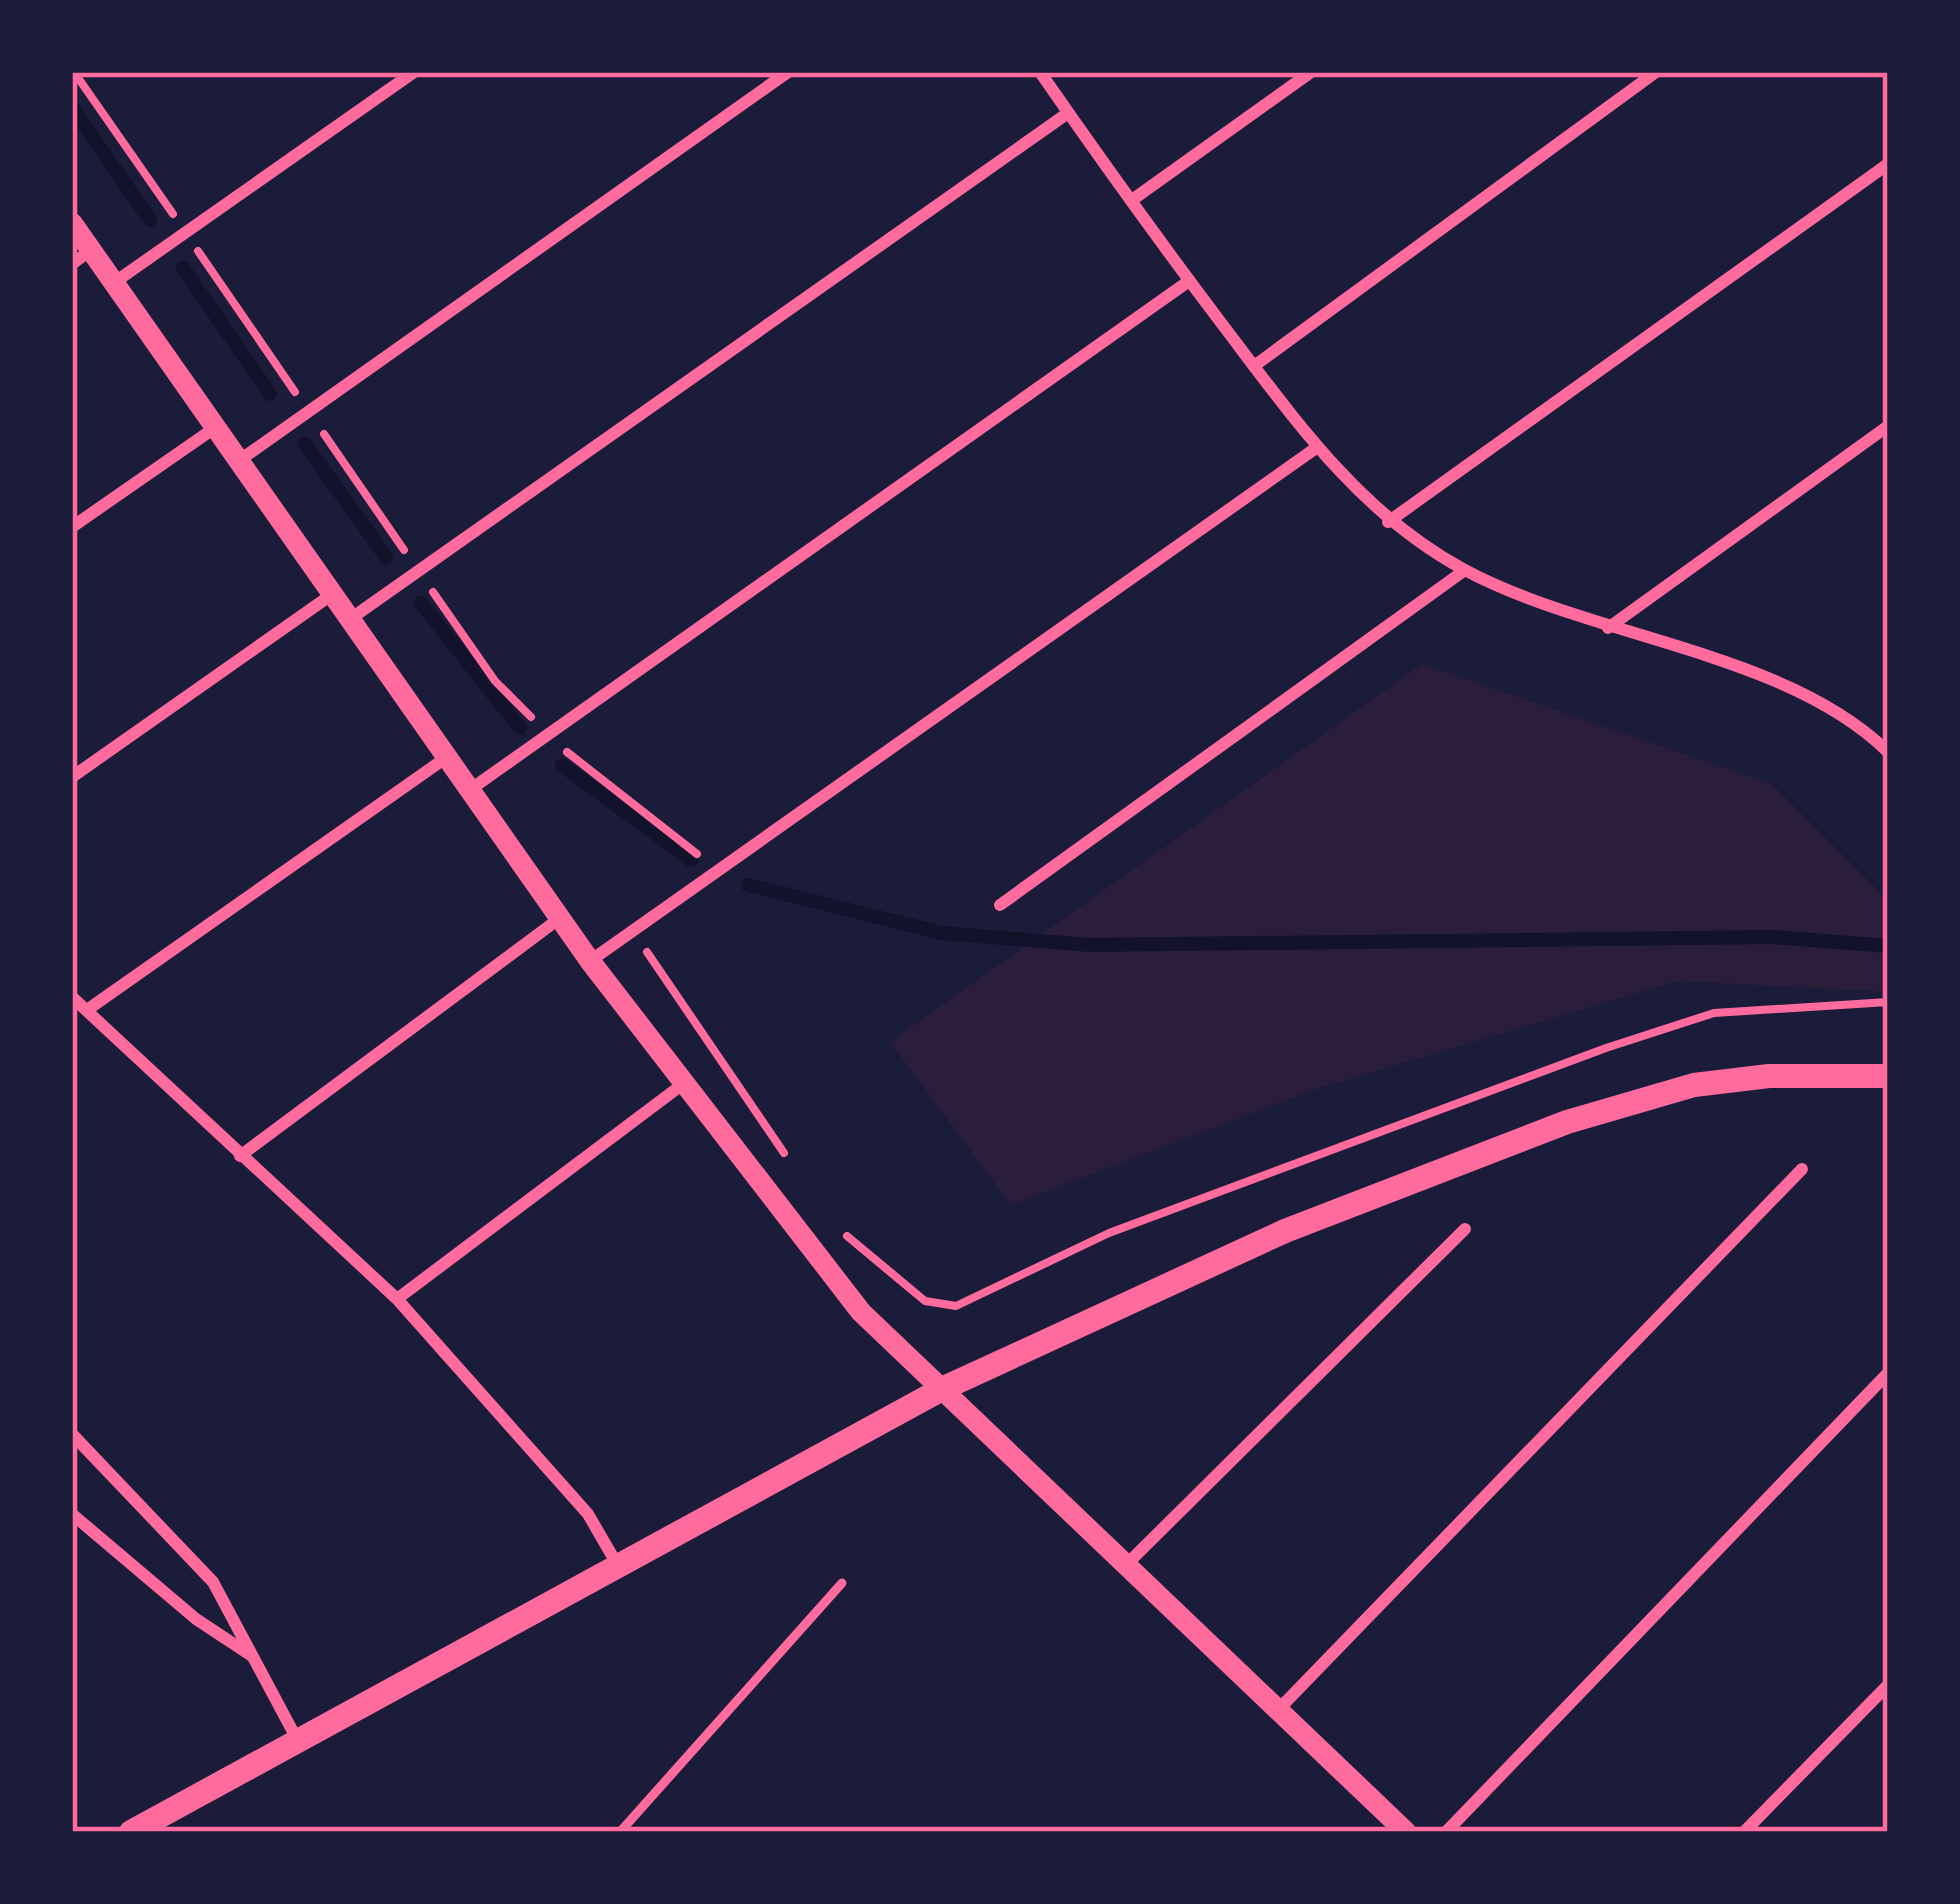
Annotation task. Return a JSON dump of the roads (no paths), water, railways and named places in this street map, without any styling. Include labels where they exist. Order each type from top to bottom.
[{"type":"main road","points":[[131,1832],[944,1388],[1285,1231],[1567,1122],[1694,1085],[1769,1076],[1888,1076]]},
{"type":"street","points":[[115,283],[414,72]]},
{"type":"street","points":[[240,460],[788,72]]},
{"type":"street","points":[[1040,72],[1316,448],[1388,521],[1465,570],[1608,628],[1791,687],[1888,752]]},
{"type":"street","points":[[1132,200],[1311,72]]},
{"type":"street","points":[[1254,366],[1656,72]]},
{"type":"street","points":[[352,617],[1068,113]]},
{"type":"street","points":[[1388,521],[1888,164]]},
{"type":"street","points":[[72,223],[590,961],[861,1312],[1406,1832]]},
{"type":"street","points":[[72,264],[91,250]]},
{"type":"street","points":[[471,789],[1190,281]]},
{"type":"street","points":[[1608,628],[1888,426]]},
{"type":"street","points":[[72,527],[216,427]]},
{"type":"street","points":[[590,961],[1316,448]]},
{"type":"street","points":[[1000,905],[1465,570]]},
{"type":"street","points":[[72,777],[334,592]]},
{"type":"street","points":[[87,1010],[448,756]]},
{"type":"street","points":[[240,1156],[560,918]]},
{"type":"street","points":[[72,997],[397,1299],[587,1514],[619,1567]]},
{"type":"street","points":[[397,1299],[682,1084]]},
{"type":"street","points":[[1278,1710],[1802,1169]]},
{"type":"street","points":[[1126,1565],[1465,1229]]},
{"type":"street","points":[[1446,1832],[1888,1373]]},
{"type":"street","points":[[72,1434],[213,1582],[299,1743]]},
{"type":"street","points":[[72,1514],[196,1619],[253,1656]]},
{"type":"street","points":[[1744,1832],[1888,1684]]},
{"type":"lane","points":[[620,1832],[842,1583]]},
{"type":"waterway","points":[[74,110],[150,220]]},
{"type":"waterway","points":[[183,268],[270,394]]},
{"type":"waterway","points":[[305,444],[386,557]]},
{"type":"waterway","points":[[421,603],[520,728]]},
{"type":"waterway","points":[[562,765],[691,860]]},
{"type":"waterway","points":[[748,885],[942,933],[1090,945],[1773,937],[1888,946]]}]
